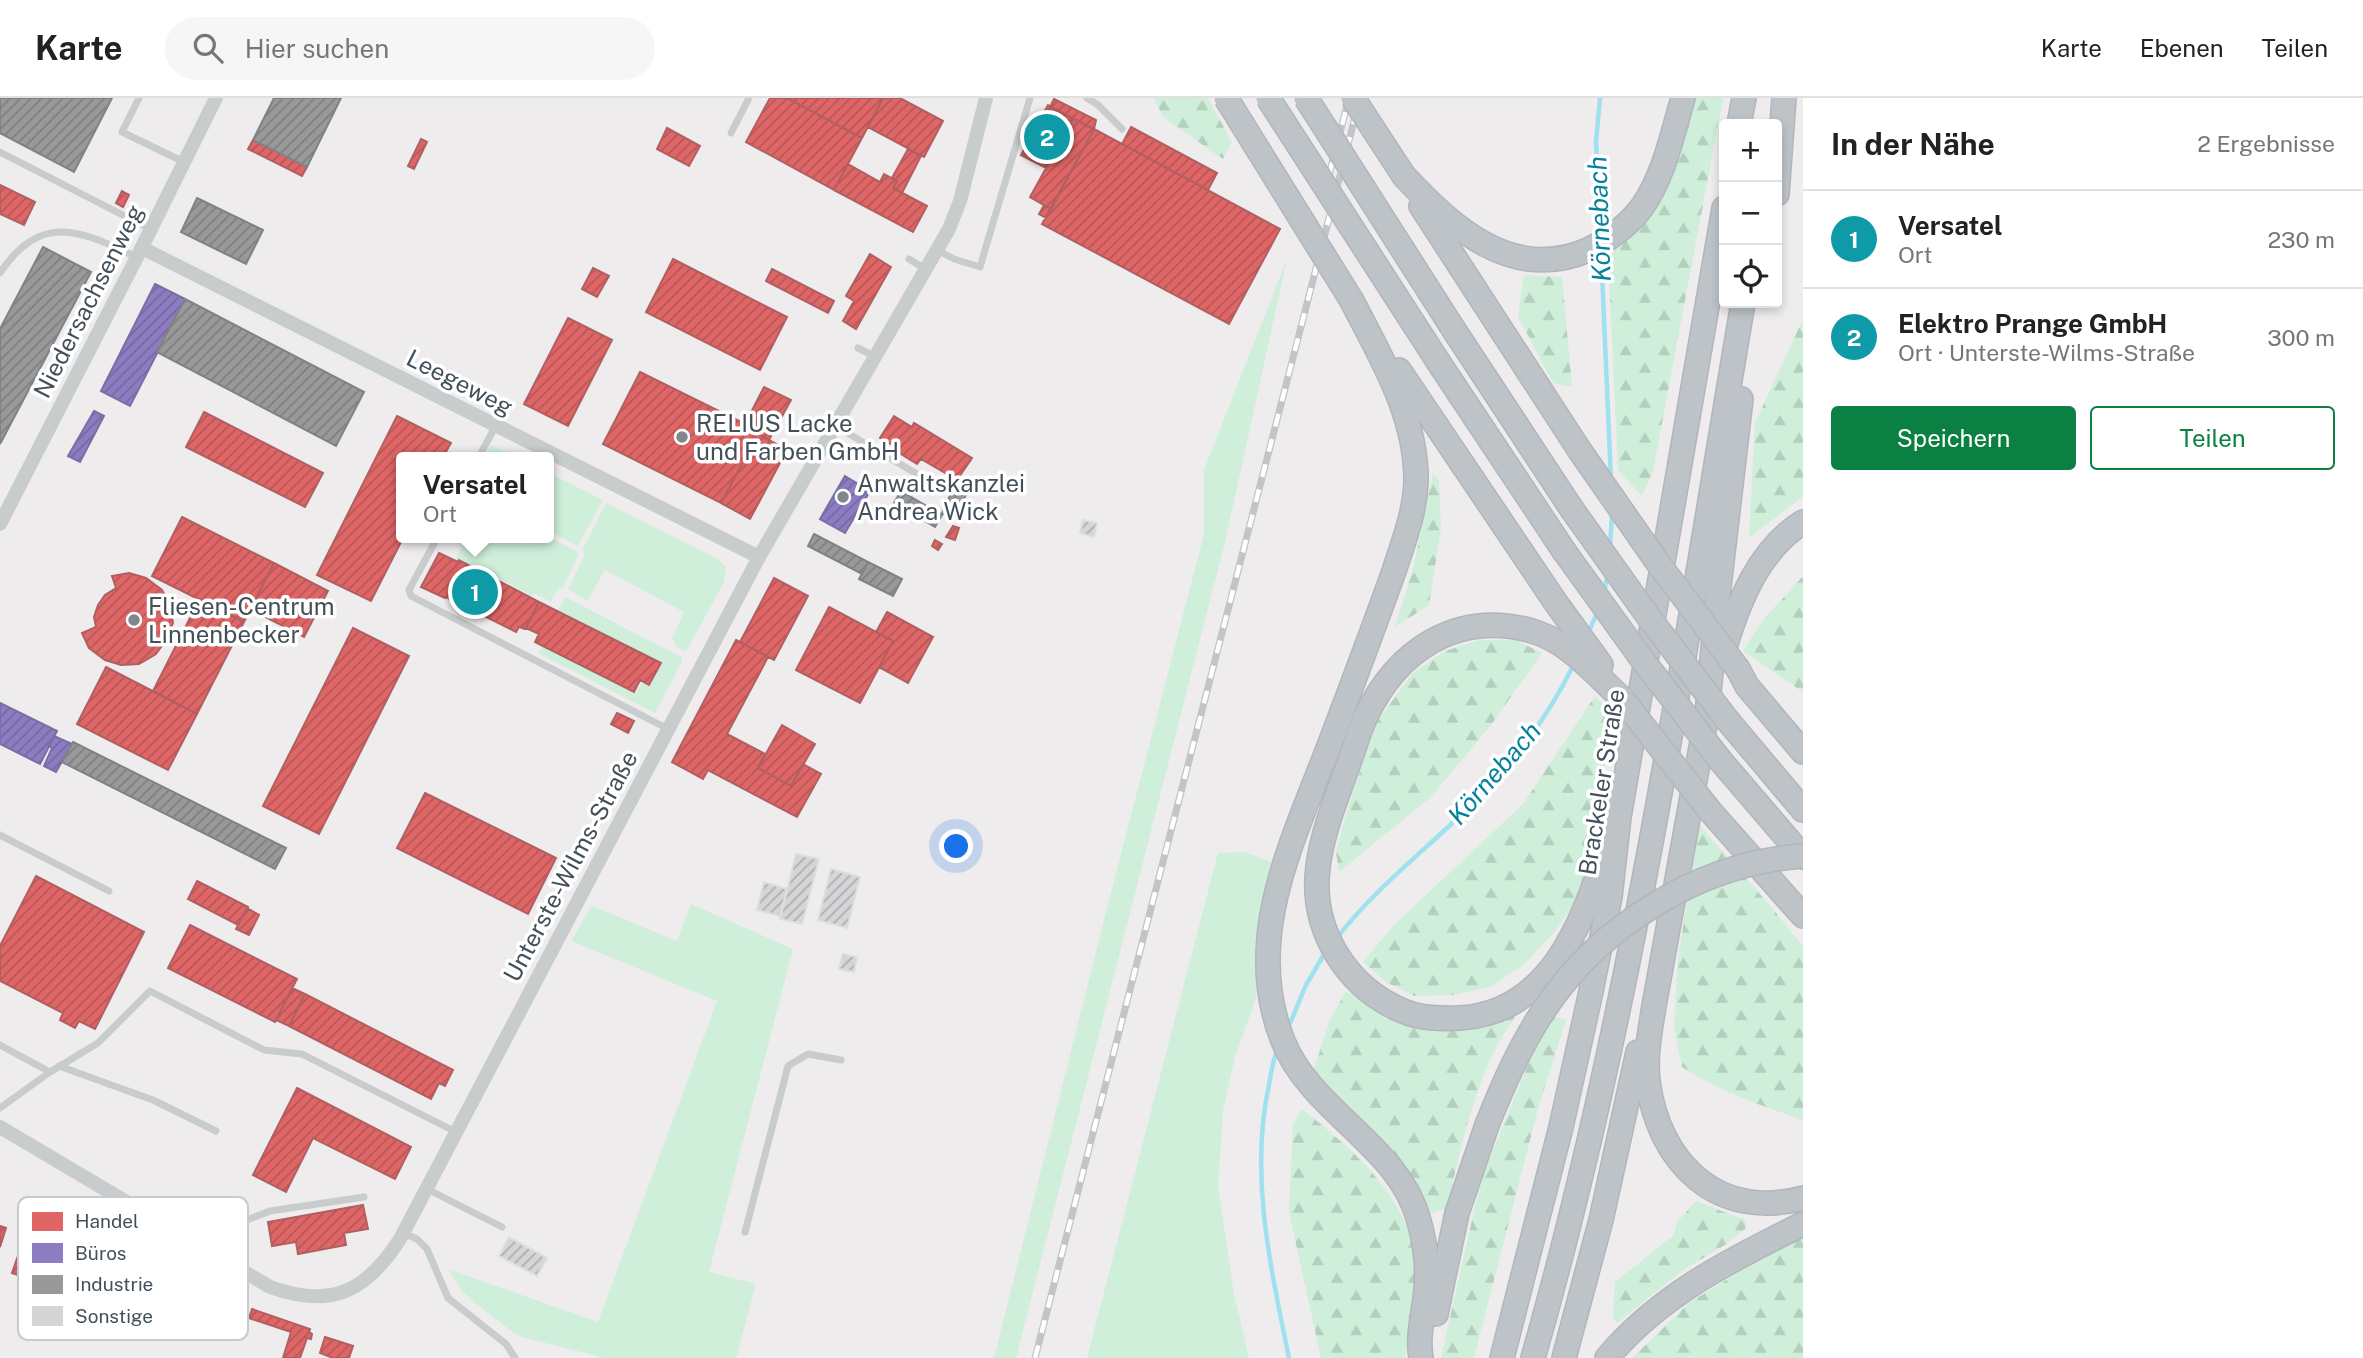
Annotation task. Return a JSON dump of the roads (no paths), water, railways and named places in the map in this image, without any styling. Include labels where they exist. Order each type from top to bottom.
[{"type":"highway","points":[[1226,98],[1352,301],[1556,603],[1607,673],[1622,699]]},
{"type":"highway","points":[[1268,98],[1564,551],[1644,662],[1720,760],[1803,857]]},
{"type":"highway","points":[[1306,98],[1571,508],[1718,717],[1803,810]]},
{"type":"highway","points":[[1353,98],[1580,451],[1658,563],[1738,669],[1747,686],[1803,752]]},
{"type":"highway","points":[[1404,176],[1445,217],[1489,247],[1525,258],[1558,258],[1580,253],[1599,245],[1616,233],[1641,208],[1653,188],[1666,155],[1683,98]]},
{"type":"highway","points":[[1740,119],[1744,98]]},
{"type":"highway","points":[[1776,119],[1782,98]]},
{"type":"highway","points":[[1778,182],[1782,98]]},
{"type":"highway","name":"Brackeler Straße","points":[[1502,1358],[1562,1127],[1610,897],[1619,817],[1719,237]]},
{"type":"highway","points":[[1352,301],[1400,398],[1410,431],[1416,484],[1410,522],[1394,571],[1283,871],[1274,902],[1266,963],[1273,1015],[1295,1064],[1317,1093],[1386,1162],[1401,1180],[1412,1200],[1419,1221],[1426,1287],[1419,1343],[1423,1358]]},
{"type":"highway","points":[[1533,1358],[1591,1134],[1620,998],[1662,785],[1742,308]]},
{"type":"highway","points":[[1718,717],[1718,595],[1756,308]]},
{"type":"highway","points":[[1803,522],[1769,554],[1746,589],[1732,622],[1718,717],[1654,1006],[1647,1052],[1648,1078],[1657,1125],[1672,1153],[1693,1175],[1708,1186],[1740,1200],[1777,1203],[1803,1198]]},
{"type":"highway","points":[[1619,817],[1585,912],[1562,955],[1541,980],[1521,997],[1497,1010],[1443,1019],[1404,1012],[1372,993],[1352,976],[1328,941],[1317,889],[1318,868],[1324,836],[1366,717],[1385,684],[1415,651],[1458,629],[1483,626],[1529,630],[1550,638],[1574,653],[1622,699],[1710,811],[1803,916]]},
{"type":"highway","points":[[1738,669],[1753,680],[1803,737]]},
{"type":"highway","points":[[1423,1358],[1457,1213],[1487,1125],[1517,1054],[1545,1009],[1584,960],[1616,931],[1645,911],[1693,885],[1723,873],[1759,863],[1803,857]]},
{"type":"highway","points":[[1564,1358],[1601,1220],[1638,1051],[1654,1006]]},
{"type":"highway","points":[[1606,1358],[1655,1308],[1690,1283],[1737,1256],[1803,1224]]},
{"type":"street","name":"Niedersachsenweg","points":[[0,524],[216,98]]},
{"type":"street","name":"Unterste-Wilms-Straße","points":[[248,1274],[270,1287],[294,1296],[316,1297],[355,1287],[371,1276],[386,1260],[426,1189],[758,557],[949,229],[960,201],[986,98]]},
{"type":"street","name":"Leegeweg","points":[[139,253],[550,452]]},
{"type":"street","name":"Leegeweg","points":[[554,454],[758,557]]},
{"type":"street","name":"Unterste-Wilms-Straße","points":[[0,1127],[118,1197]]},
{"type":"lane","points":[[139,98],[122,132],[184,162]]},
{"type":"lane","points":[[731,133],[749,98]]},
{"type":"lane","points":[[937,250],[954,259],[980,267],[1030,98]]},
{"type":"lane","points":[[1087,98],[1122,129]]},
{"type":"lane","points":[[0,152],[151,230]]},
{"type":"lane","points":[[0,273],[7,262],[31,240],[51,231],[71,232],[139,253]]},
{"type":"lane","points":[[909,260],[926,269]]},
{"type":"lane","points":[[858,348],[874,356]]},
{"type":"lane","points":[[482,452],[496,425]]},
{"type":"lane","points":[[834,425],[944,490]]},
{"type":"lane","points":[[433,543],[409,590],[411,596],[668,729]]},
{"type":"lane","points":[[0,835],[109,891]]},
{"type":"lane","points":[[0,1108],[59,1066],[98,1043],[150,992],[264,1051],[302,1054],[456,1132]]},
{"type":"lane","points":[[0,1045],[50,1072]]},
{"type":"lane","points":[[745,1232],[788,1066],[808,1054],[841,1060]]},
{"type":"lane","points":[[59,1066],[153,1100],[216,1131]]},
{"type":"lane","points":[[426,1189],[502,1227]]},
{"type":"lane","points":[[248,1219],[270,1211],[364,1197]]},
{"type":"lane","points":[[402,1233],[417,1239],[427,1249],[448,1297],[506,1344],[515,1358]]},
{"type":"waterway","name":"Körnebach","points":[[1600,98],[1596,142],[1601,236]]},
{"type":"waterway","name":"Körnebach","points":[[1601,251],[1611,480]]},
{"type":"waterway","name":"Körnebach","points":[[1610,547],[1612,514]]},
{"type":"waterway","name":"Körnebach","points":[[1604,592],[1608,573]]},
{"type":"waterway","name":"Körnebach","points":[[1588,634],[1598,610]]},
{"type":"waterway","name":"Körnebach","points":[[1336,939],[1380,890],[1462,814],[1510,763],[1551,705],[1574,664]]},
{"type":"waterway","name":"Körnebach","points":[[1288,1028],[1306,985],[1326,951]]},
{"type":"waterway","name":"Körnebach","points":[[1278,1048],[1263,1119],[1262,1187],[1269,1256],[1289,1358]]},
{"type":"railway","points":[[1329,175],[1349,98]]},
{"type":"railway","points":[[1035,1358],[1360,98]]},
{"type":"place","name":"Elektro Prange GmbH","points":[[1047,137]]},
{"type":"place","name":"RELIUS Lacke und Farben GmbH","points":[[682,437]]},
{"type":"place","name":"Anwaltskanzlei Andrea Wick","points":[[843,497]]},
{"type":"place","name":"Versatel","points":[[475,592]]},
{"type":"place","name":"Fliesen-Centrum Linnenbecker","points":[[134,620]]}]
